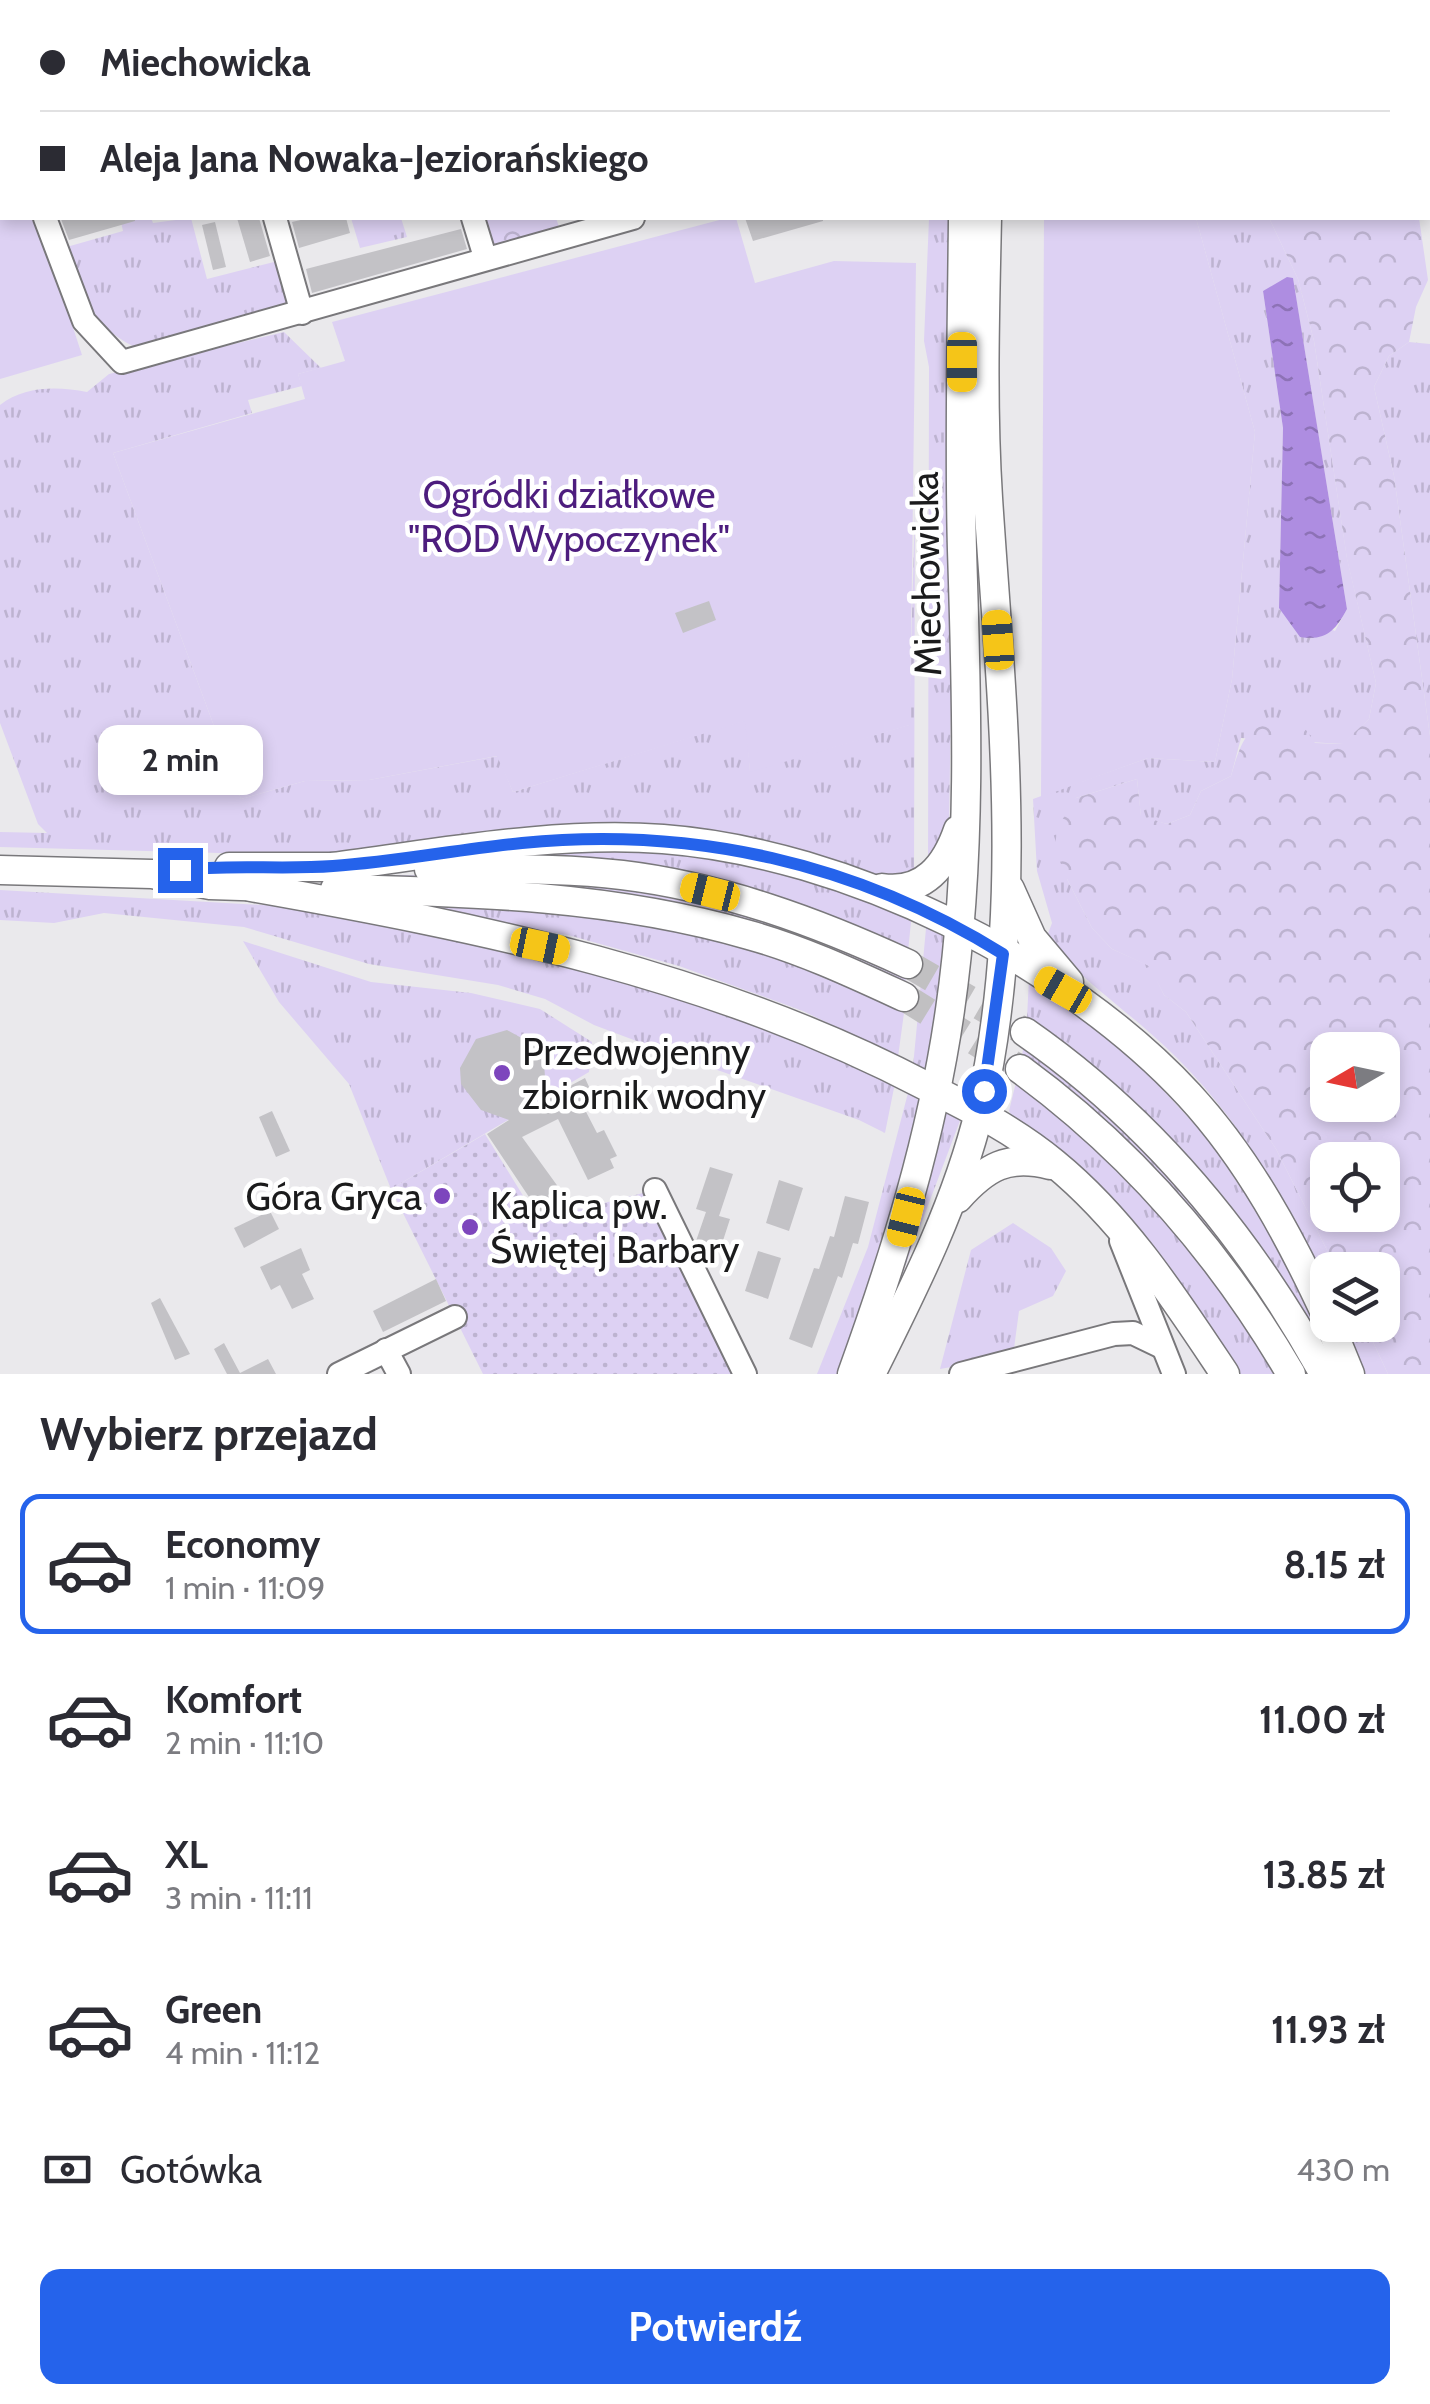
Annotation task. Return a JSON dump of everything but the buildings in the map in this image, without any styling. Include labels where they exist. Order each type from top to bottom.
[{"type":"main road","name":"Miechowicka","points":[[852,1374],[899,1244],[936,1090],[960,929],[965,810],[963,220]]},
{"type":"main road","name":"Miechowicka","points":[[950,1206],[979,1112],[996,1027],[1003,954],[1002,691],[984,399],[987,220]]},
{"type":"main road","points":[[870,886],[903,888],[928,878],[948,857],[965,810]]},
{"type":"main road","points":[[1004,832],[1010,888],[1021,919],[1046,958],[1090,1006]]},
{"type":"main road","points":[[332,866],[520,843],[632,838],[744,850],[870,886],[1003,954],[1090,1006],[1134,1040],[1190,1096],[1240,1158],[1310,1283]]},
{"type":"main road","points":[[152,874],[208,866],[332,866],[548,871],[669,883],[793,916],[908,964]]},
{"type":"main road","points":[[0,870],[152,874],[251,886],[551,948],[644,971],[761,1009],[979,1112],[1061,1169],[1109,1216],[1153,1268],[1225,1374]]},
{"type":"main road","points":[[251,886],[482,894],[627,908],[753,936],[828,962],[904,997]]},
{"type":"main road","points":[[1025,1032],[1132,1118],[1198,1188],[1250,1252],[1324,1374]]},
{"type":"main road","points":[[1020,1069],[1110,1142],[1176,1210],[1233,1282],[1291,1374]]},
{"type":"main road","points":[[870,1374],[950,1206],[995,1165],[1027,1159],[1061,1169]]},
{"type":"main road","points":[[1337,1342],[1350,1374]]},
{"type":"street","points":[[47,220],[84,322],[122,362],[625,220]]},
{"type":"street","points":[[276,220],[302,312]]},
{"type":"street","points":[[474,220],[485,257]]},
{"type":"street","points":[[656,1190],[745,1374]]},
{"type":"street","points":[[1109,1216],[1140,1281],[1160,1346],[1174,1374]]},
{"type":"street","points":[[339,1374],[456,1317]]},
{"type":"street","points":[[961,1374],[1114,1334],[1134,1333],[1160,1346]]},
{"type":"street","points":[[386,1350],[399,1374]]},
{"type":"green space","points":[[0,220],[38,220],[82,355],[0,379]]},
{"type":"green space","points":[[120,220],[192,220],[207,279],[278,261],[290,305],[140,350],[108,330],[89,309],[63,248],[123,231]]},
{"type":"green space","points":[[352,220],[402,220],[407,237],[360,248]]},
{"type":"green space","points":[[485,220],[557,220],[560,230],[492,246]]},
{"type":"green space","name":"Ogródki działkowe \"ROD Wypoczynek\"","points":[[719,220],[737,220],[755,283],[834,261],[916,263],[910,725],[750,772],[745,721],[513,792],[497,756],[369,780],[305,781],[241,799],[113,453],[305,399],[298,374],[345,361],[332,322]]},
{"type":"green space","points":[[929,220],[956,220],[958,624],[951,695],[949,829],[928,871],[929,367],[924,341]]},
{"type":"green space","points":[[1044,220],[1197,220],[1255,432],[1232,679],[1215,762],[1148,758],[1041,797]]},
{"type":"green space","points":[[1197,220],[1270,220],[1298,279],[1314,341],[1347,558],[1376,683],[1369,719],[1343,744],[1241,738],[1231,776],[1201,791],[1190,815],[1167,824],[1141,817],[1137,779],[1076,798],[1067,879],[1092,928],[1112,949],[1150,966],[1164,995],[1186,1012],[1276,1149],[1310,1216],[1310,1232],[1318,1232],[1328,1252],[1310,1252],[1310,1257],[1263,1168],[1223,1110],[1176,1057],[1046,939],[1052,923],[1037,871],[1033,799],[1148,758],[1215,762],[1232,679],[1255,432]],"holes":[[[1293,279],[1347,609],[1335,631],[1279,608],[1283,428],[1263,291]]]},
{"type":"green space","points":[[1270,220],[1419,220],[1428,280],[1416,307],[1409,342],[1389,356],[1374,387],[1394,476],[1430,736],[1430,1374],[1388,1374],[1373,1342],[1400,1342],[1400,1252],[1328,1252],[1318,1232],[1400,1232],[1400,1142],[1310,1142],[1310,1216],[1276,1149],[1186,1012],[1164,995],[1149,966],[1112,949],[1092,928],[1055,849],[1057,828],[1076,798],[1137,779],[1141,816],[1167,824],[1190,815],[1201,791],[1231,776],[1241,746],[1254,729],[1288,726],[1306,730],[1315,743],[1342,744],[1369,719],[1376,683],[1347,559],[1314,341],[1298,279]]},
{"type":"green space","points":[[284,332],[321,368],[298,374],[302,386],[248,400],[252,413],[113,453],[241,799],[305,781],[369,780],[498,756],[513,792],[746,720],[750,771],[909,725],[915,506],[914,879],[894,884],[760,841],[260,854],[0,847],[0,832],[47,833],[38,824],[0,723],[0,405],[41,389],[87,392],[109,374]]},
{"type":"green space","points":[[1409,342],[1430,344],[1430,736],[1394,476],[1374,387],[1389,356]]},
{"type":"green space","points":[[612,845],[776,865],[912,913],[908,951],[839,919],[740,886],[606,859],[473,857]]},
{"type":"green space","points":[[360,875],[548,880],[687,899],[777,922],[906,973],[905,989],[829,951]]},
{"type":"green space","points":[[0,890],[315,908],[571,964],[709,1007],[816,1047],[895,1083],[885,1133],[859,1120],[594,1025],[545,999],[498,985],[369,964],[244,927],[104,913],[54,923],[0,920]]},
{"type":"green space","points":[[366,895],[573,911],[726,940],[803,965],[888,1001],[904,1013],[898,1057],[803,1011],[679,966],[568,935],[487,923]]},
{"type":"green space","points":[[927,918],[947,930],[929,1072],[913,1067]]},
{"type":"green space","points":[[243,941],[371,982],[471,993],[540,1009],[592,1042],[589,1072],[391,1189],[349,1084],[279,1002]]},
{"type":"green space","points":[[1029,978],[1130,1054],[1207,1138],[1282,1248],[1310,1311],[1310,1327],[1239,1222],[1166,1136],[1125,1096],[1027,1018]]},
{"type":"green space","points":[[1024,1043],[1075,1083],[1193,1197],[1315,1374],[1301,1374],[1022,1056]]},
{"type":"green space","points":[[1016,1082],[1090,1139],[1182,1234],[1278,1374],[1239,1374],[1148,1243],[1013,1118],[1009,1111]]},
{"type":"green space","points":[[909,1089],[918,1100],[921,1121],[843,1374],[817,1374],[868,1247]]},
{"type":"green space","points":[[941,1106],[961,1118],[892,1301],[888,1301]]},
{"type":"green space","points":[[485,1134],[538,1220],[643,1193],[735,1374],[483,1374],[391,1189]]},
{"type":"green space","points":[[1013,1223],[1051,1248],[1066,1271],[1053,1296],[1019,1311],[1013,1356],[940,1369],[971,1250]]},
{"type":"green space","points":[[1319,1342],[1324,1342],[1338,1374]]},
{"type":"green space","points":[[1349,1342],[1373,1342],[1388,1374],[1363,1374]]},
{"type":"water","points":[[1287,277],[1293,278],[1347,609],[1334,629],[1317,637],[1300,637],[1279,608],[1283,428],[1263,291]]},
{"type":"tunnel","points":[[908,964],[1025,1032]]},
{"type":"tunnel","points":[[904,997],[1020,1069]]},
{"type":"place","name":"Przedwojenny zbiornik wodny","points":[[502,1073]]},
{"type":"place","name":"Góra Gryca","points":[[442,1196]]},
{"type":"place","name":"Kaplica pw. Świętej Barbary","points":[[470,1227]]},
{"type":"route","points":[[180,870],[208,866],[332,866],[520,843],[616,838],[704,844],[786,860],[870,886],[920,908],[1003,954],[996,1027],[984,1091]]}]
